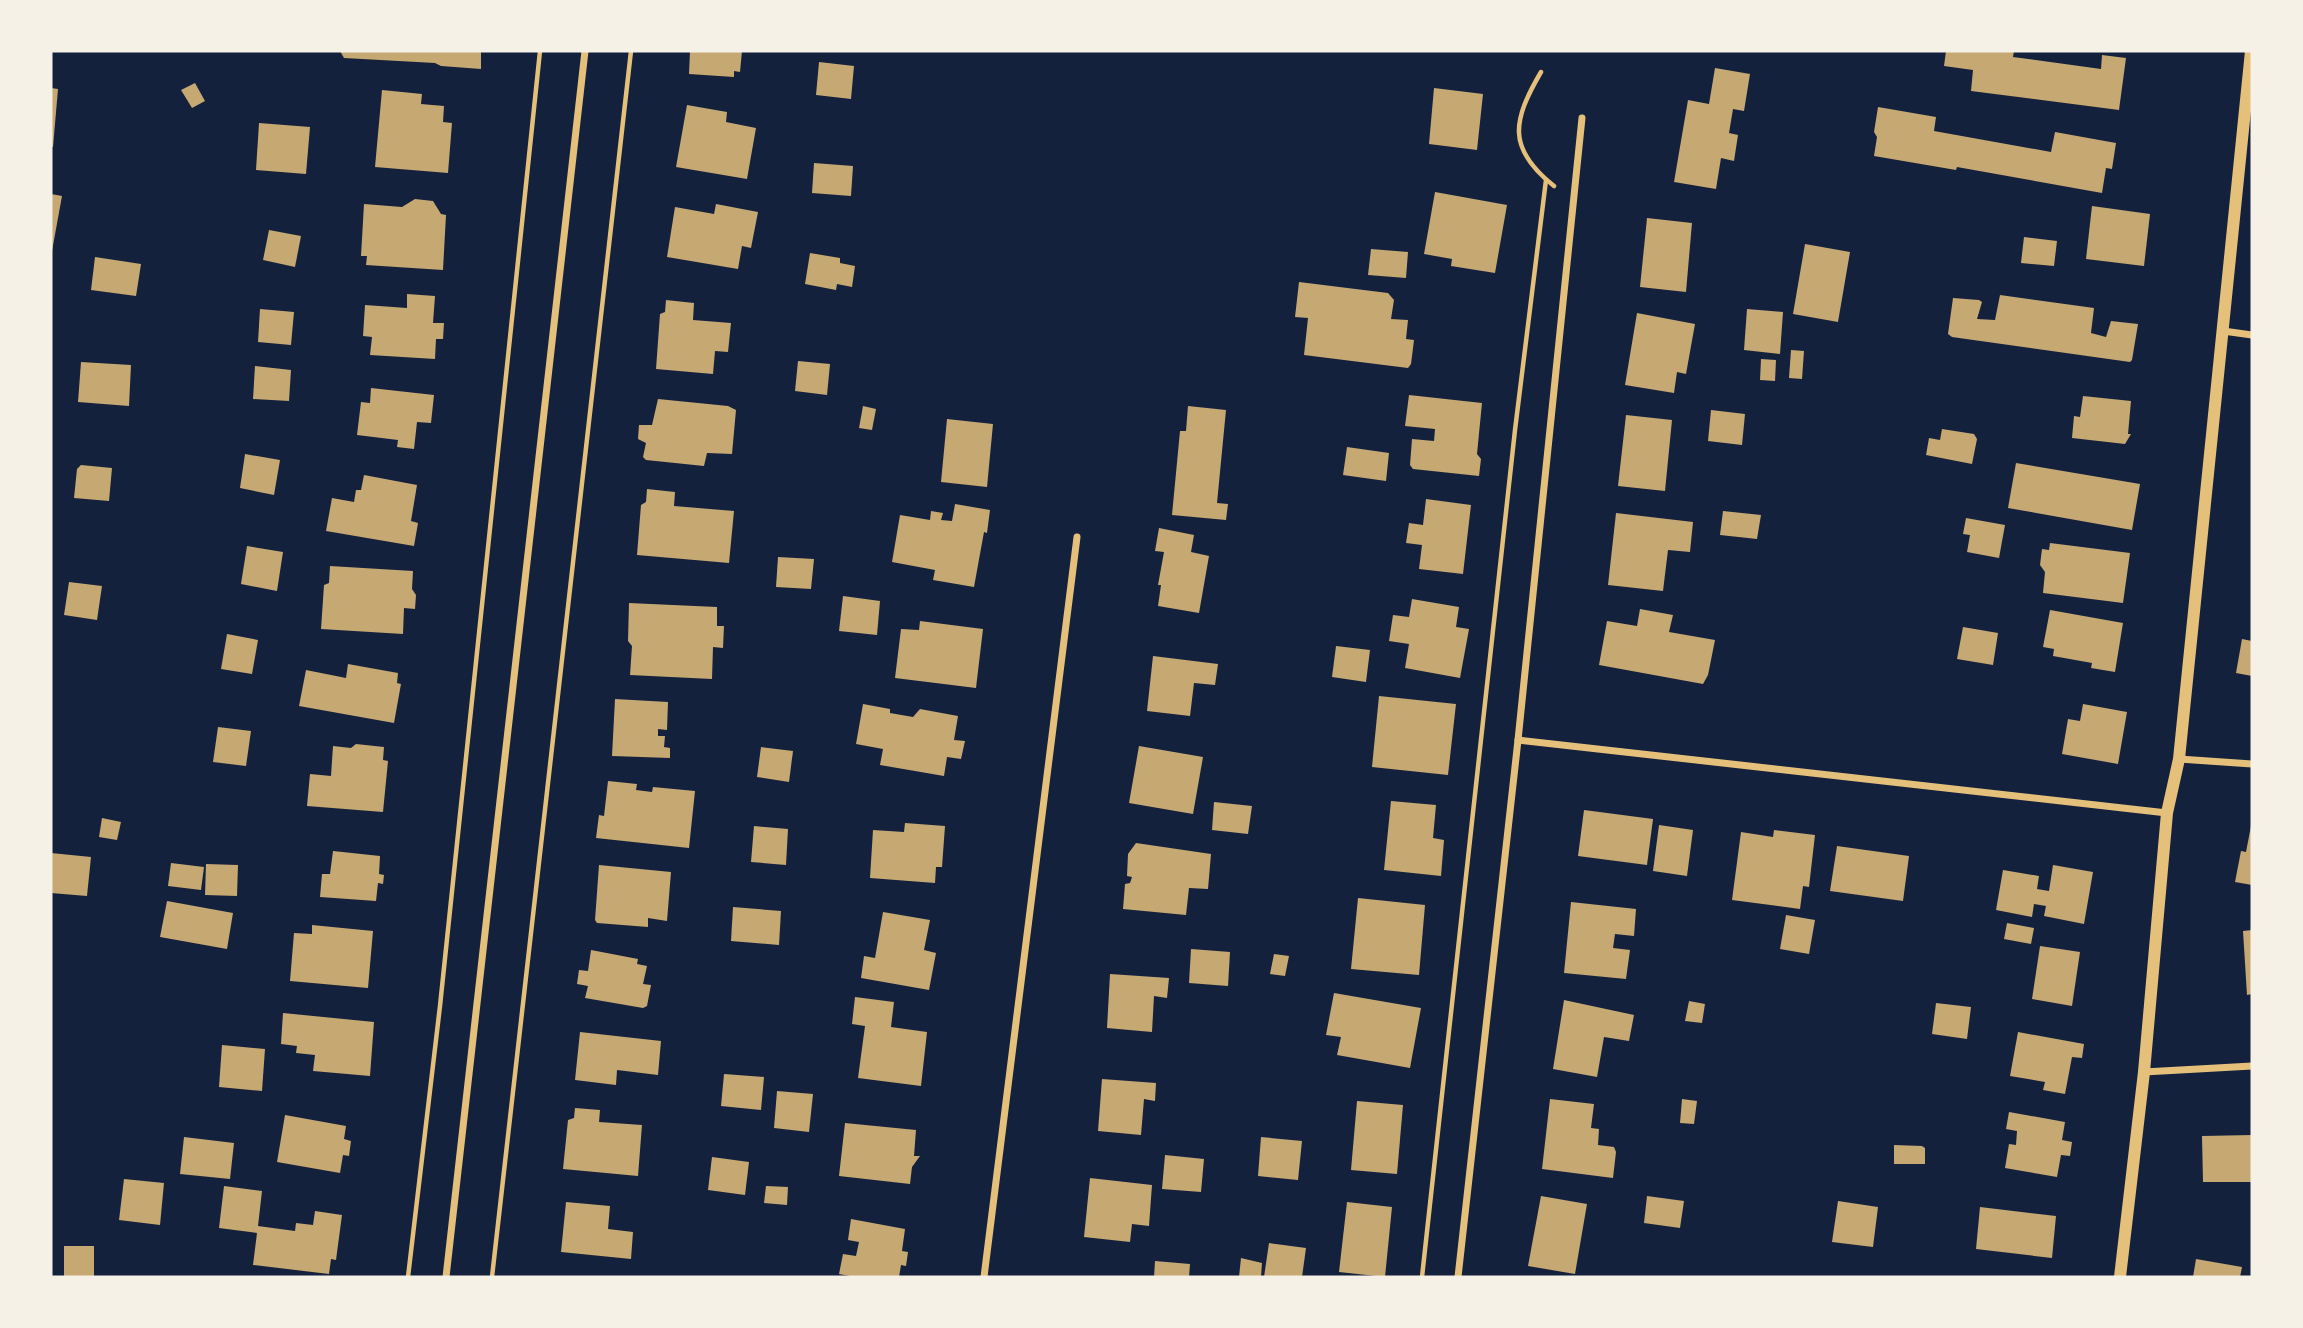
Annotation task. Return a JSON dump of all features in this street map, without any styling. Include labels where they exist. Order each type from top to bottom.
[{"type":"street","points":[[446,1277],[585,51]]},
{"type":"street","points":[[2120,1277],[2144,1072],[2167,813],[2179,759],[2252,51]]},
{"type":"street","points":[[1458,1277],[1518,740],[1581,118]]},
{"type":"street","points":[[2223,331],[2252,335]]},
{"type":"street","points":[[984,1277],[1077,537]]},
{"type":"street","points":[[1518,740],[2167,813]]},
{"type":"street","points":[[2179,759],[2252,764]]},
{"type":"street","points":[[2144,1072],[2252,1066]]},
{"type":"path","points":[[408,1277],[440,1006],[540,51]]},
{"type":"path","points":[[492,1277],[560,696],[631,51]]},
{"type":"path","points":[[1541,72],[1524,101],[1519,123],[1521,151],[1546,180],[1555,186],[1574,191]]},
{"type":"path","points":[[1422,1277],[1515,430],[1546,180]]},
{"type":"building","points":[[340,51],[481,51],[481,69],[441,66],[435,63],[344,58]]},
{"type":"building","points":[[690,51],[742,51],[740,72],[734,71],[734,77],[689,74]]},
{"type":"building","points":[[1946,51],[2014,51],[2013,57],[2101,69],[2102,55],[2126,58],[2119,110],[1971,91],[1973,70],[1944,66]]},
{"type":"building","points":[[819,62],[854,66],[851,99],[816,95]]},
{"type":"building","points":[[1715,68],[1750,74],[1744,111],[1733,109],[1729,133],[1738,135],[1734,161],[1721,158],[1716,189],[1674,182],[1688,100],[1709,104]]},
{"type":"building","points":[[195,83],[205,101],[192,108],[181,90]]},
{"type":"building","points":[[51,88],[58,89],[53,147],[51,147]]},
{"type":"building","points":[[1434,88],[1483,94],[1477,150],[1429,144]]},
{"type":"building","points":[[382,90],[422,94],[421,104],[444,106],[443,122],[452,123],[448,173],[375,167]]},
{"type":"building","points":[[687,105],[727,112],[726,122],[756,128],[747,179],[676,167]]},
{"type":"building","points":[[1878,107],[1936,117],[1934,131],[2051,152],[2055,132],[2116,143],[2112,169],[2106,168],[2102,193],[1957,167],[1956,170],[1874,156]]},
{"type":"building","points":[[259,123],[310,127],[306,174],[256,170]]},
{"type":"building","points":[[814,163],[853,166],[851,196],[812,193]]},
{"type":"building","points":[[1435,192],[1507,205],[1495,273],[1451,266],[1452,259],[1424,254]]},
{"type":"building","points":[[51,194],[62,196],[52,251],[51,251]]},
{"type":"building","points":[[415,199],[433,201],[441,214],[446,215],[443,270],[366,265],[367,256],[361,256],[364,204],[402,207]]},
{"type":"building","points":[[716,204],[758,212],[751,248],[742,246],[738,269],[667,257],[675,207],[714,214]]},
{"type":"building","points":[[2092,206],[2150,214],[2144,266],[2086,259]]},
{"type":"building","points":[[1647,218],[1692,223],[1686,292],[1640,287]]},
{"type":"building","points":[[269,230],[301,236],[295,267],[263,260]]},
{"type":"building","points":[[2024,237],[2057,241],[2054,266],[2021,263]]},
{"type":"building","points":[[1805,244],[1850,252],[1838,322],[1793,314]]},
{"type":"building","points":[[1371,249],[1408,252],[1406,278],[1368,275]]},
{"type":"building","points":[[810,253],[840,258],[840,263],[855,266],[852,287],[837,284],[836,290],[805,284]]},
{"type":"building","points":[[95,257],[141,264],[136,296],[91,290]]},
{"type":"building","points":[[1299,282],[1388,293],[1394,300],[1391,319],[1408,320],[1406,339],[1414,340],[1408,368],[1304,355],[1308,318],[1295,317]]},
{"type":"building","points":[[407,294],[435,296],[433,323],[444,323],[443,339],[436,339],[435,359],[370,355],[372,337],[363,336],[365,305],[407,308]]},
{"type":"building","points":[[2000,295],[2094,308],[2091,333],[2106,337],[2111,321],[2138,324],[2132,360],[2130,362],[1952,337],[1948,334],[1953,298],[1979,300],[1982,302],[1977,319],[1995,320]]},
{"type":"building","points":[[666,300],[694,303],[693,320],[731,323],[728,352],[715,351],[713,374],[656,369],[660,314],[665,312]]},
{"type":"building","points":[[260,309],[294,312],[291,345],[258,342]]},
{"type":"building","points":[[1747,309],[1783,312],[1780,354],[1744,350]]},
{"type":"building","points":[[1637,313],[1695,324],[1686,374],[1677,372],[1674,393],[1625,385]]},
{"type":"building","points":[[1791,350],[1804,351],[1802,379],[1789,378]]},
{"type":"building","points":[[1761,359],[1776,360],[1775,381],[1760,380]]},
{"type":"building","points":[[798,361],[830,364],[827,395],[795,391]]},
{"type":"building","points":[[81,362],[131,365],[129,406],[78,402]]},
{"type":"building","points":[[255,366],[291,370],[289,401],[253,399]]},
{"type":"building","points":[[371,388],[434,395],[431,423],[417,422],[414,449],[397,447],[398,440],[357,435],[361,402],[370,403]]},
{"type":"building","points":[[1409,395],[1482,403],[1477,454],[1481,459],[1479,476],[1413,469],[1410,465],[1412,439],[1434,441],[1435,429],[1405,426]]},
{"type":"building","points":[[2083,396],[2131,401],[2128,434],[2131,434],[2125,444],[2072,438],[2074,416],[2080,417]]},
{"type":"building","points":[[658,399],[728,406],[736,410],[732,454],[707,453],[704,466],[646,460],[643,457],[646,443],[638,439],[639,425],[652,425]]},
{"type":"building","points":[[863,406],[876,409],[872,430],[859,428]]},
{"type":"building","points":[[1188,406],[1226,410],[1217,503],[1228,504],[1226,520],[1172,515],[1180,431],[1186,431]]},
{"type":"building","points":[[1711,410],[1745,414],[1742,445],[1708,441]]},
{"type":"building","points":[[1626,415],[1672,420],[1665,491],[1618,486]]},
{"type":"building","points":[[947,419],[993,424],[987,487],[941,482]]},
{"type":"building","points":[[1942,429],[1974,434],[1977,439],[1972,464],[1926,455],[1929,438],[1940,440]]},
{"type":"building","points":[[1347,447],[1389,453],[1386,481],[1343,475]]},
{"type":"building","points":[[245,454],[280,460],[274,495],[240,488]]},
{"type":"building","points":[[2016,463],[2140,484],[2132,530],[2008,508]]},
{"type":"building","points":[[81,465],[112,468],[109,501],[74,498],[77,469]]},
{"type":"building","points":[[364,475],[417,485],[411,521],[418,523],[414,546],[326,531],[332,498],[354,502],[356,490],[361,490]]},
{"type":"building","points":[[647,489],[675,492],[674,506],[734,511],[729,563],[637,555],[641,505],[646,502]]},
{"type":"building","points":[[1426,499],[1471,505],[1463,574],[1419,569],[1422,545],[1406,543],[1409,523],[1423,525]]},
{"type":"building","points":[[955,504],[990,510],[974,587],[933,580],[935,570],[892,562],[900,515],[930,520],[931,511],[943,513],[941,520],[952,521]]},
{"type":"building","points":[[1723,511],[1761,515],[1757,539],[1720,535]]},
{"type":"building","points":[[1616,513],[1693,522],[1690,552],[1668,550],[1663,591],[1608,585]]},
{"type":"building","points":[[1966,518],[2005,525],[1999,558],[1967,552],[1970,535],[1963,534]]},
{"type":"building","points":[[1159,528],[1194,535],[1191,552],[1209,556],[1199,613],[1158,606],[1161,585],[1158,585],[1164,552],[1155,551]]},
{"type":"building","points":[[2050,543],[2130,553],[2123,603],[2043,593],[2045,572],[2040,565],[2042,549],[2049,550]]},
{"type":"building","points":[[247,546],[283,552],[277,591],[241,584]]},
{"type":"building","points":[[778,557],[814,559],[811,589],[776,587]]},
{"type":"building","points":[[330,566],[413,571],[415,609],[404,608],[403,634],[321,629],[324,585],[329,583]]},
{"type":"building","points":[[69,582],[102,586],[97,620],[64,615]]},
{"type":"building","points":[[843,596],[880,601],[877,635],[839,631]]},
{"type":"building","points":[[1412,599],[1459,607],[1456,627],[1469,629],[1460,678],[1405,668],[1409,644],[1389,641],[1393,615],[1409,617]]},
{"type":"building","points":[[629,603],[717,607],[717,626],[724,626],[723,648],[713,647],[712,679],[630,675],[632,646],[628,641]]},
{"type":"building","points":[[1640,609],[1673,615],[1669,632],[1715,640],[1708,675],[1703,684],[1599,665],[1607,621],[1637,626]]},
{"type":"building","points":[[2050,610],[2123,623],[2115,672],[2091,668],[2092,663],[2053,656],[2054,649],[2043,647]]},
{"type":"building","points":[[920,621],[983,629],[976,688],[895,678],[901,629],[919,630]]},
{"type":"building","points":[[1963,627],[1998,633],[1993,665],[1957,659]]},
{"type":"building","points":[[227,634],[258,640],[252,674],[221,669]]},
{"type":"building","points":[[2242,639],[2252,641],[2252,676],[2236,673]]},
{"type":"building","points":[[1336,646],[1370,650],[1366,682],[1332,677]]},
{"type":"building","points":[[1153,656],[1218,664],[1215,685],[1194,683],[1190,716],[1147,711]]},
{"type":"building","points":[[348,664],[398,673],[397,683],[401,684],[394,723],[299,706],[306,670],[346,678]]},
{"type":"building","points":[[1379,696],[1456,704],[1448,775],[1372,767]]},
{"type":"building","points":[[615,699],[668,702],[667,730],[658,729],[658,736],[665,736],[664,747],[670,748],[670,758],[612,756]]},
{"type":"building","points":[[863,704],[913,717],[920,709],[958,716],[954,740],[965,741],[961,759],[947,757],[944,776],[880,765],[883,749],[856,744]]},
{"type":"building","points":[[2083,704],[2127,712],[2118,764],[2062,754],[2068,719],[2080,721]]},
{"type":"building","points":[[218,727],[251,731],[246,766],[213,762]]},
{"type":"building","points":[[356,744],[384,747],[383,760],[388,761],[383,812],[307,806],[310,774],[331,776],[333,746],[351,748]]},
{"type":"building","points":[[1139,746],[1203,757],[1193,814],[1129,803]]},
{"type":"building","points":[[761,747],[793,751],[789,782],[757,777]]},
{"type":"building","points":[[608,781],[637,784],[636,790],[652,792],[653,787],[695,791],[689,848],[596,838],[599,815],[604,816]]},
{"type":"building","points":[[1391,801],[1436,805],[1433,838],[1444,840],[1441,876],[1384,870]]},
{"type":"building","points":[[1214,802],[1252,806],[1248,834],[1212,830]]},
{"type":"building","points":[[1584,810],[1653,819],[1647,865],[1578,856]]},
{"type":"building","points":[[102,818],[121,822],[117,840],[99,837]]},
{"type":"building","points":[[905,823],[945,826],[942,867],[936,867],[935,883],[870,878],[873,830],[904,832]]},
{"type":"building","points":[[1659,825],[1693,830],[1687,876],[1653,871]]},
{"type":"building","points":[[754,826],[788,829],[786,865],[751,862]]},
{"type":"building","points":[[2251,826],[2252,885],[2235,882],[2241,851],[2246,852]]},
{"type":"building","points":[[1774,830],[1815,835],[1809,887],[1803,886],[1800,909],[1732,900],[1741,832],[1773,837]]},
{"type":"building","points":[[1136,843],[1211,854],[1208,889],[1189,888],[1186,915],[1123,909],[1125,884],[1130,883],[1132,877],[1127,876],[1128,854]]},
{"type":"building","points":[[1837,846],[1909,856],[1903,901],[1830,891]]},
{"type":"building","points":[[333,851],[380,856],[379,874],[384,875],[383,884],[378,883],[376,901],[320,897],[322,874],[330,874]]},
{"type":"building","points":[[51,853],[91,857],[87,896],[51,893]]},
{"type":"building","points":[[171,863],[204,867],[201,890],[168,886]]},
{"type":"building","points":[[206,864],[238,865],[237,896],[205,895]]},
{"type":"building","points":[[599,865],[671,872],[667,921],[648,918],[648,927],[597,923],[595,920]]},
{"type":"building","points":[[2053,865],[2093,872],[2084,924],[2044,916],[2046,906],[2034,904],[2032,917],[1996,910],[2003,870],[2039,876],[2037,889],[2049,891]]},
{"type":"building","points":[[1358,898],[1425,905],[1419,975],[1351,969]]},
{"type":"building","points":[[167,901],[233,913],[227,949],[160,937]]},
{"type":"building","points":[[1571,902],[1636,909],[1634,936],[1615,934],[1613,948],[1630,950],[1626,979],[1564,973]]},
{"type":"building","points":[[733,907],[781,911],[779,945],[731,941]]},
{"type":"building","points":[[883,912],[930,920],[924,950],[936,953],[929,990],[861,978],[864,956],[875,958]]},
{"type":"building","points":[[1786,915],[1815,920],[1809,954],[1780,949]]},
{"type":"building","points":[[2007,923],[2034,928],[2031,944],[2004,939]]},
{"type":"building","points":[[312,925],[373,931],[368,988],[290,981],[294,933],[312,934]]},
{"type":"building","points":[[2252,930],[2252,994],[2247,995],[2243,931]]},
{"type":"building","points":[[2040,946],[2080,952],[2072,1006],[2032,999]]},
{"type":"building","points":[[1191,949],[1230,952],[1228,986],[1189,983]]},
{"type":"building","points":[[591,950],[638,959],[637,964],[647,966],[643,984],[651,985],[647,1006],[643,1008],[585,998],[588,986],[577,984],[579,970],[588,971]]},
{"type":"building","points":[[1274,954],[1289,956],[1285,976],[1270,974]]},
{"type":"building","points":[[1110,974],[1169,978],[1167,998],[1154,996],[1152,1032],[1107,1028]]},
{"type":"building","points":[[1334,993],[1421,1008],[1410,1068],[1337,1055],[1341,1037],[1326,1035]]},
{"type":"building","points":[[855,997],[894,1002],[891,1027],[927,1032],[921,1086],[858,1078],[865,1026],[852,1024]]},
{"type":"building","points":[[1564,1000],[1634,1015],[1629,1041],[1604,1037],[1597,1077],[1553,1069]]},
{"type":"building","points":[[1689,1001],[1705,1004],[1702,1023],[1685,1021]]},
{"type":"building","points":[[1936,1003],[1971,1007],[1967,1039],[1932,1034]]},
{"type":"building","points":[[283,1013],[374,1022],[370,1076],[313,1071],[315,1055],[296,1053],[297,1046],[281,1044]]},
{"type":"building","points":[[580,1032],[661,1041],[658,1075],[617,1070],[616,1085],[575,1080]]},
{"type":"building","points":[[2018,1032],[2084,1044],[2082,1058],[2072,1057],[2065,1094],[2043,1090],[2045,1082],[2010,1076]]},
{"type":"building","points":[[222,1045],[265,1049],[262,1091],[219,1087]]},
{"type":"building","points":[[724,1074],[764,1077],[761,1110],[721,1106]]},
{"type":"building","points":[[1102,1079],[1156,1083],[1155,1101],[1144,1099],[1141,1135],[1098,1131]]},
{"type":"building","points":[[777,1091],[813,1094],[809,1132],[774,1128]]},
{"type":"building","points":[[1550,1099],[1594,1104],[1591,1128],[1599,1129],[1598,1145],[1614,1147],[1616,1152],[1613,1178],[1542,1169]]},
{"type":"building","points":[[1682,1099],[1697,1101],[1694,1124],[1680,1123]]},
{"type":"building","points":[[1357,1101],[1403,1105],[1397,1174],[1351,1170]]},
{"type":"building","points":[[575,1108],[600,1110],[599,1122],[642,1125],[638,1176],[563,1169],[568,1120],[574,1118]]},
{"type":"building","points":[[2009,1112],[2065,1122],[2062,1140],[2072,1142],[2070,1156],[2061,1155],[2057,1177],[2005,1168],[2009,1144],[2016,1145],[2017,1131],[2006,1129]]},
{"type":"building","points":[[285,1115],[346,1126],[344,1139],[351,1141],[349,1156],[343,1155],[340,1173],[277,1162]]},
{"type":"building","points":[[845,1123],[916,1130],[914,1156],[920,1156],[912,1167],[910,1184],[839,1176]]},
{"type":"building","points":[[2252,1135],[2252,1182],[2203,1182],[2202,1136]]},
{"type":"building","points":[[184,1137],[234,1143],[230,1179],[180,1174]]},
{"type":"building","points":[[1261,1137],[1302,1141],[1298,1180],[1258,1176]]},
{"type":"building","points":[[1894,1145],[1922,1146],[1925,1148],[1925,1164],[1894,1164]]},
{"type":"building","points":[[1165,1155],[1204,1159],[1201,1192],[1162,1189]]},
{"type":"building","points":[[712,1157],[749,1162],[745,1195],[708,1190]]},
{"type":"building","points":[[1090,1178],[1152,1185],[1149,1226],[1132,1224],[1130,1242],[1084,1237]]},
{"type":"building","points":[[124,1179],[164,1183],[160,1225],[119,1220]]},
{"type":"building","points":[[224,1186],[262,1191],[258,1226],[295,1231],[296,1223],[313,1225],[315,1211],[342,1215],[336,1260],[331,1259],[329,1274],[253,1265],[257,1233],[219,1228]]},
{"type":"building","points":[[766,1186],[788,1187],[787,1205],[764,1203]]},
{"type":"building","points":[[1541,1196],[1587,1204],[1575,1274],[1528,1266]]},
{"type":"building","points":[[1647,1196],[1684,1201],[1680,1228],[1644,1223]]},
{"type":"building","points":[[1838,1201],[1878,1207],[1873,1247],[1832,1242]]},
{"type":"building","points":[[566,1202],[610,1206],[608,1229],[633,1232],[631,1259],[561,1252]]},
{"type":"building","points":[[1347,1202],[1392,1207],[1385,1277],[1339,1272]]},
{"type":"building","points":[[1980,1207],[2056,1216],[2052,1258],[1976,1249]]},
{"type":"building","points":[[851,1219],[905,1229],[902,1251],[908,1252],[906,1266],[901,1265],[899,1277],[855,1277],[839,1274],[843,1254],[856,1256],[859,1242],[848,1240]]},
{"type":"building","points":[[1269,1243],[1306,1248],[1302,1277],[1264,1277]]},
{"type":"building","points":[[64,1246],[94,1246],[94,1277],[64,1277]]},
{"type":"building","points":[[1241,1258],[1262,1263],[1261,1277],[1239,1277]]},
{"type":"building","points":[[2196,1259],[2242,1267],[2240,1277],[2193,1277]]},
{"type":"building","points":[[1155,1261],[1190,1264],[1189,1277],[1154,1277]]}]
